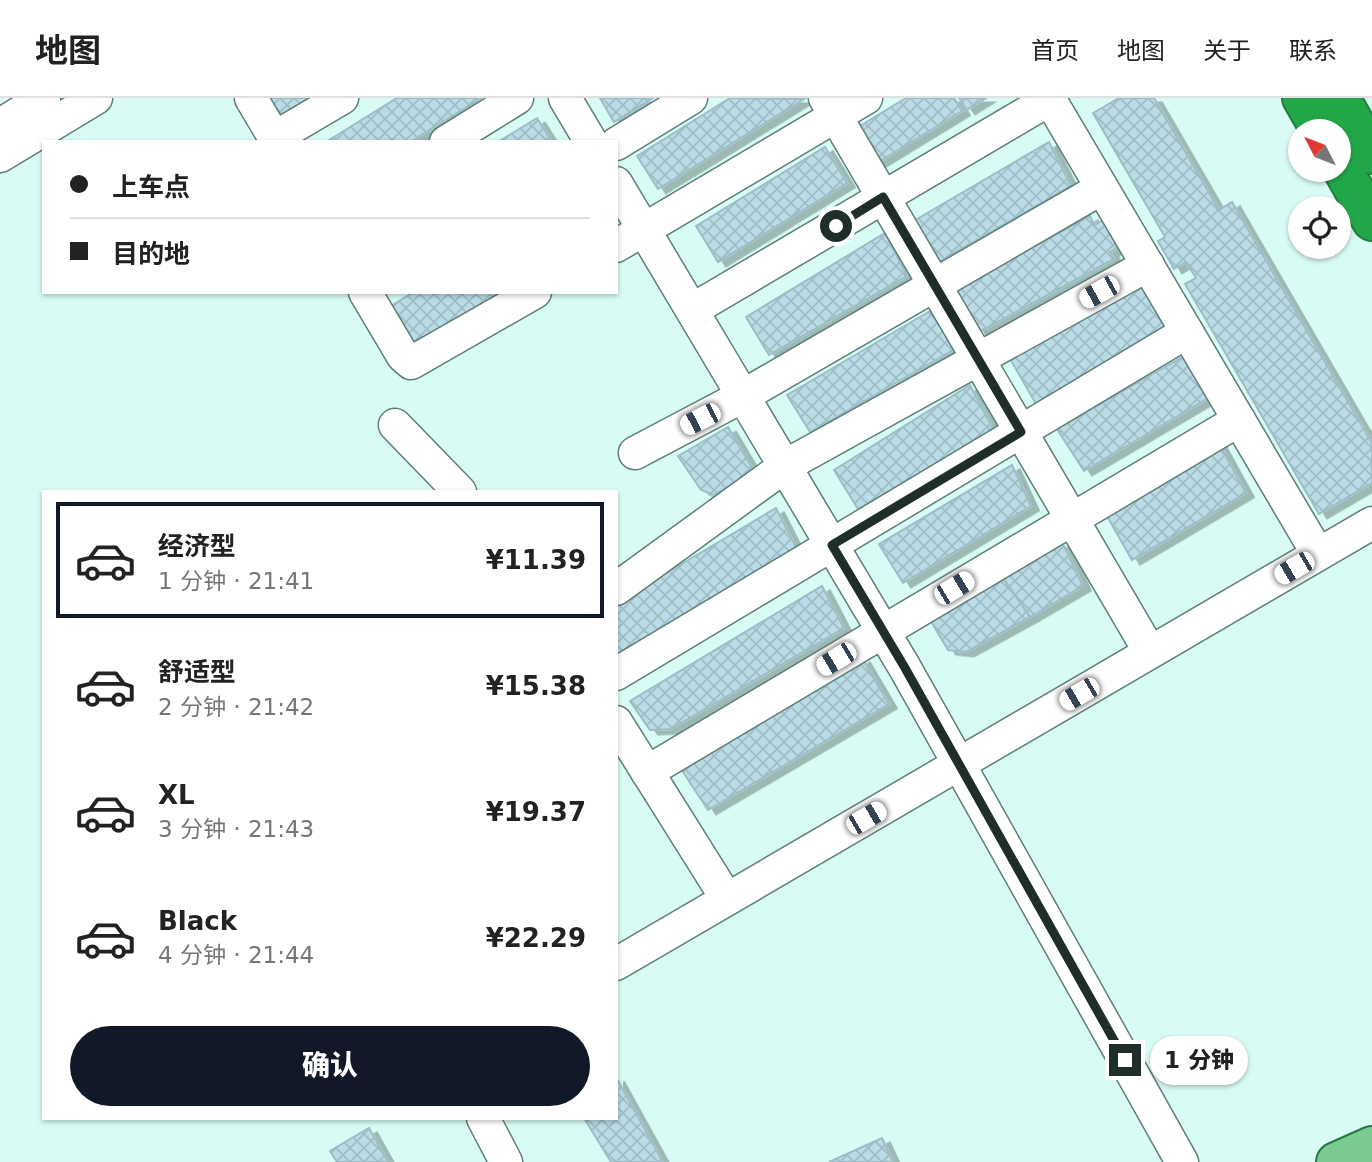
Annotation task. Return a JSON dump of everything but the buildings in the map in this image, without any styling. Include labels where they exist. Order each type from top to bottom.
[{"type":"highway","points":[[1301,98],[1352,123]]},
{"type":"highway","points":[[1350,182],[1372,221]]},
{"type":"main road","points":[[1336,1162],[1372,1146]]},
{"type":"street","points":[[0,125],[44,98]]},
{"type":"street","points":[[0,156],[96,98]]},
{"type":"street","points":[[251,98],[275,140],[342,98]]},
{"type":"street","points":[[449,140],[517,98]]},
{"type":"street","points":[[565,98],[590,140]]},
{"type":"street","points":[[618,143],[691,98]]},
{"type":"street","points":[[618,245],[830,107],[866,98]]},
{"type":"street","points":[[692,310],[1050,98],[1318,554]]},
{"type":"street","points":[[830,107],[1150,652]]},
{"type":"street","points":[[618,186],[883,630],[1182,1162]]},
{"type":"street","points":[[635,453],[743,396],[1102,188]]},
{"type":"street","points":[[618,588],[785,466],[1148,265]]},
{"type":"street","points":[[367,294],[403,356],[411,363],[532,294]]},
{"type":"street","points":[[618,673],[1187,332]]},
{"type":"street","points":[[647,772],[1239,420]]},
{"type":"street","points":[[395,425],[458,490]]},
{"type":"street","points":[[618,963],[1372,523]]},
{"type":"street","points":[[618,725],[727,899]]},
{"type":"street","points":[[484,1120],[506,1162]]},
{"type":"route","points":[[836,226],[883,197],[1021,432],[832,545],[905,668],[1125,1060]]}]
